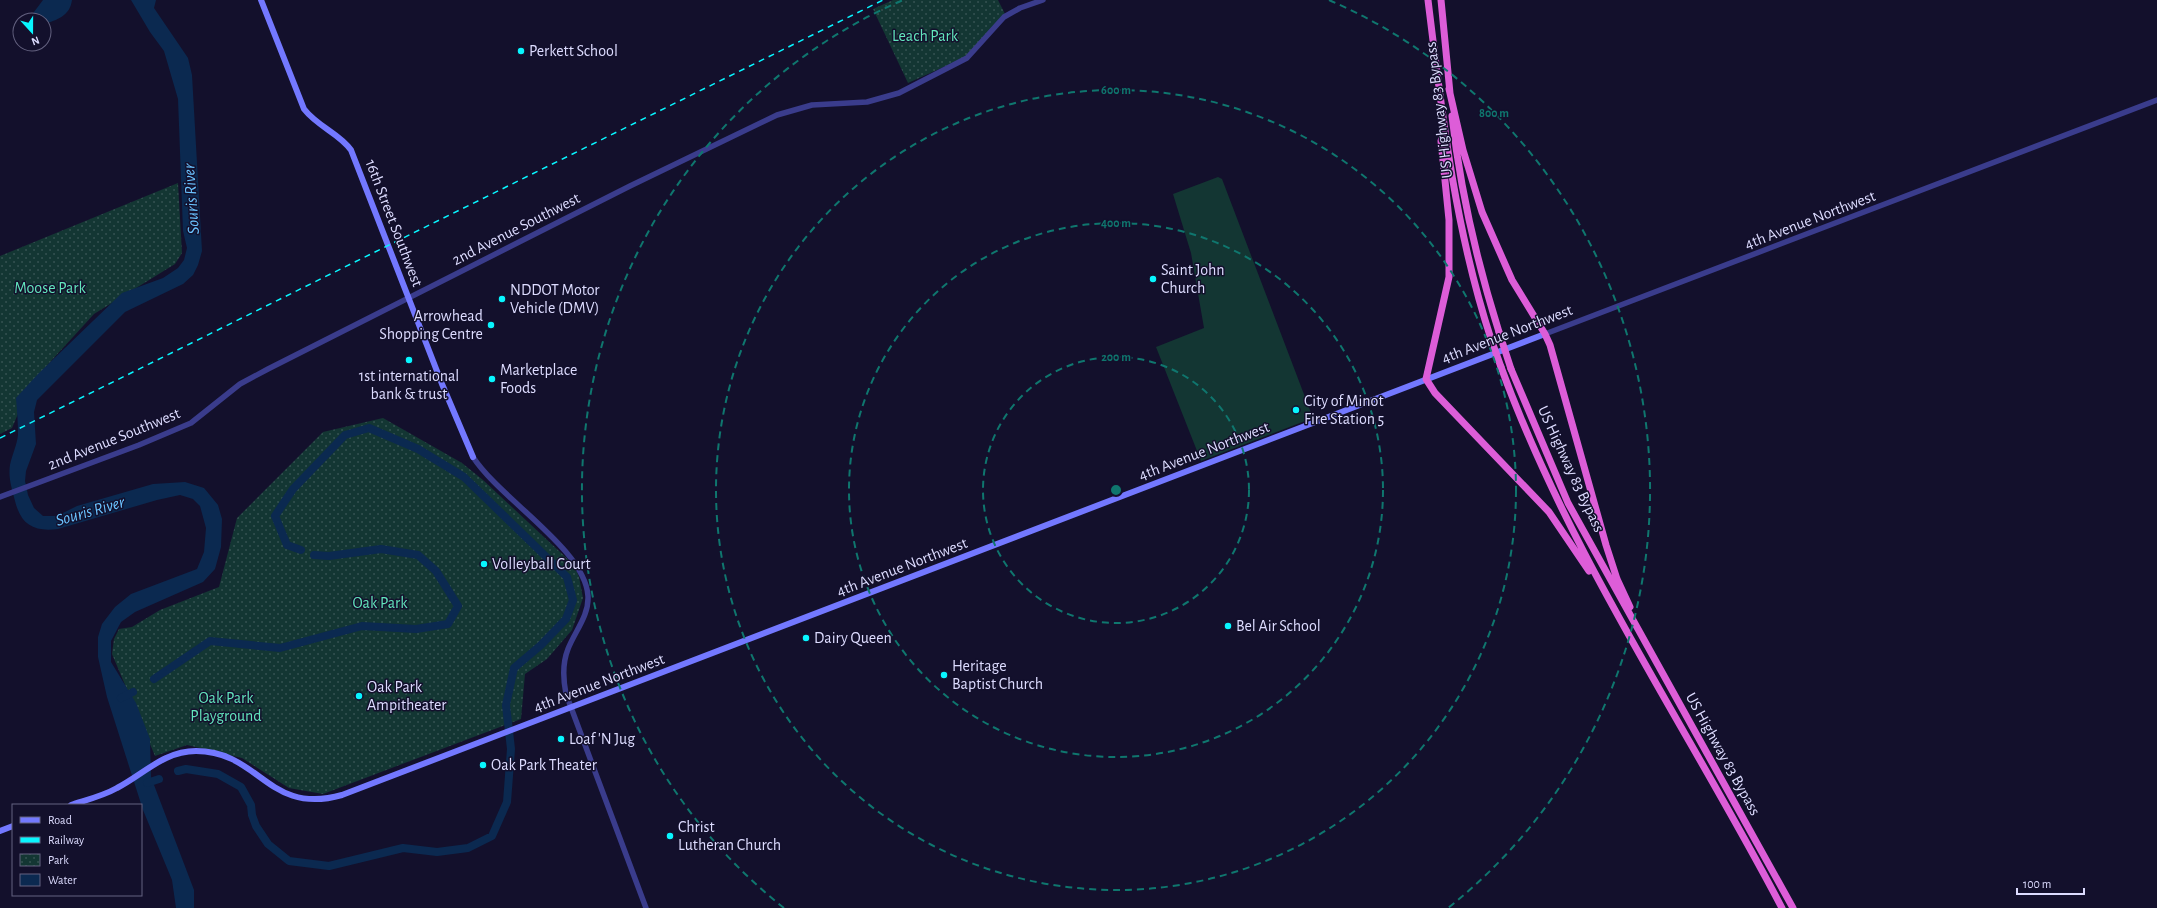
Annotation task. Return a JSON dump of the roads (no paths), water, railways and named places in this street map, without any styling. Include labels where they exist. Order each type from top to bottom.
[{"type":"highway","name":"US Highway 83 Bypass","points":[[1428,0],[1444,132],[1470,267],[1491,339],[1517,412],[1561,509],[1782,908]]},
{"type":"highway","name":"US Highway 83 Bypass","points":[[1441,0],[1456,151],[1463,188],[1480,265],[1511,369],[1568,503],[1793,908]]},
{"type":"highway","points":[[1449,89],[1463,150],[1482,212],[1512,280],[1545,334],[1558,373],[1613,568],[1635,618],[1640,635]]},
{"type":"highway","points":[[1444,132],[1441,141],[1449,220],[1449,277],[1426,379],[1435,393],[1556,520],[1612,610],[1625,627]]},
{"type":"main road","name":"16th Street Southwest","points":[[261,0],[300,101],[308,115],[319,126],[337,136],[351,150],[408,297],[474,456]]},
{"type":"main road","name":"4th Avenue Northwest","points":[[74,804],[112,791],[159,761],[170,756],[195,751],[225,755],[248,767],[277,790],[291,796],[318,800],[342,795],[1545,334]]},
{"type":"main road","points":[[0,831],[12,826]]},
{"type":"street","name":"2nd Avenue Southwest","points":[[3,497],[126,450],[191,423],[240,384],[408,297],[630,186],[777,115],[812,105],[867,102],[899,93],[967,58],[1004,17],[1020,8],[1043,0]]},
{"type":"street","name":"4th Avenue Northwest","points":[[1545,334],[2157,100]]},
{"type":"street","points":[[474,456],[487,476],[565,550],[582,572],[586,583],[588,605],[568,649],[563,672],[564,683],[570,708],[646,908]]},
{"type":"water","points":[[43,0],[72,0],[66,14],[52,21],[52,12],[34,12]]},
{"type":"water","name":"Souris River","points":[[131,0],[156,0],[154,8],[188,58],[192,75],[202,251],[193,275],[183,284],[125,312],[37,400],[34,412],[36,444],[26,471],[25,481],[28,495],[34,508],[43,516],[57,516],[77,506],[153,484],[185,482],[204,488],[218,505],[222,519],[221,547],[215,569],[203,582],[135,612],[121,622],[111,641],[111,662],[136,703],[150,739],[151,777],[194,890],[194,908],[176,908],[172,880],[143,810],[107,697],[98,657],[98,637],[102,624],[115,607],[131,594],[197,569],[204,552],[206,528],[200,506],[193,499],[180,495],[157,500],[58,529],[50,530],[35,528],[21,516],[15,501],[10,474],[10,465],[18,435],[16,398],[38,374],[122,293],[163,278],[178,268],[184,260],[187,248],[183,231],[178,99],[164,51],[150,32]]},
{"type":"waterway","points":[[178,771],[186,769],[218,774],[241,787],[251,805],[252,815],[256,826],[268,844],[289,861],[329,866],[403,848],[437,852],[468,848],[492,836],[507,802],[511,749],[506,705],[514,668],[541,645],[566,619],[573,600],[567,577],[464,477],[418,449],[369,428],[345,435],[293,489],[275,516],[287,545],[301,550]]},
{"type":"waterway","points":[[154,679],[210,641],[280,648],[362,626],[416,629],[448,624],[458,606],[436,571],[418,555],[381,549],[329,556],[314,555]]},
{"type":"waterway","points":[[121,698],[133,692]]},
{"type":"waterway","points":[[147,783],[159,779]]},
{"type":"railway","points":[[0,438],[883,0]]},
{"type":"place","name":"Perkett School","points":[[521,51]]},
{"type":"place","name":"Saint John Church","points":[[1153,279]]},
{"type":"place","name":"NDDOT Motor Vehicle (DMV)","points":[[502,299]]},
{"type":"place","name":"Arrowhead Shopping Centre","points":[[491,325]]},
{"type":"place","name":"1st international bank & trust","points":[[409,360]]},
{"type":"place","name":"Marketplace Foods","points":[[492,379]]},
{"type":"place","name":"City of Minot Fire Station 5","points":[[1296,410]]},
{"type":"place","name":"Volleyball Court","points":[[484,564]]},
{"type":"place","name":"Bel Air School","points":[[1228,626]]},
{"type":"place","name":"Dairy Queen","points":[[806,638]]},
{"type":"place","name":"Heritage Baptist Church","points":[[944,675]]},
{"type":"place","name":"Oak Park Ampitheater","points":[[359,696]]},
{"type":"place","name":"Loaf 'N Jug","points":[[561,739]]},
{"type":"place","name":"Oak Park Theater","points":[[483,765]]},
{"type":"place","name":"Christ Lutheran Church","points":[[670,836]]},
{"type":"park label","name":"Leach Park","points":[[925,36]]},
{"type":"park label","name":"Moose Park","points":[[50,288]]},
{"type":"park label","name":"Oak Park","points":[[380,603]]},
{"type":"park label","name":"Oak Park Playground","points":[[226,707]]}]
